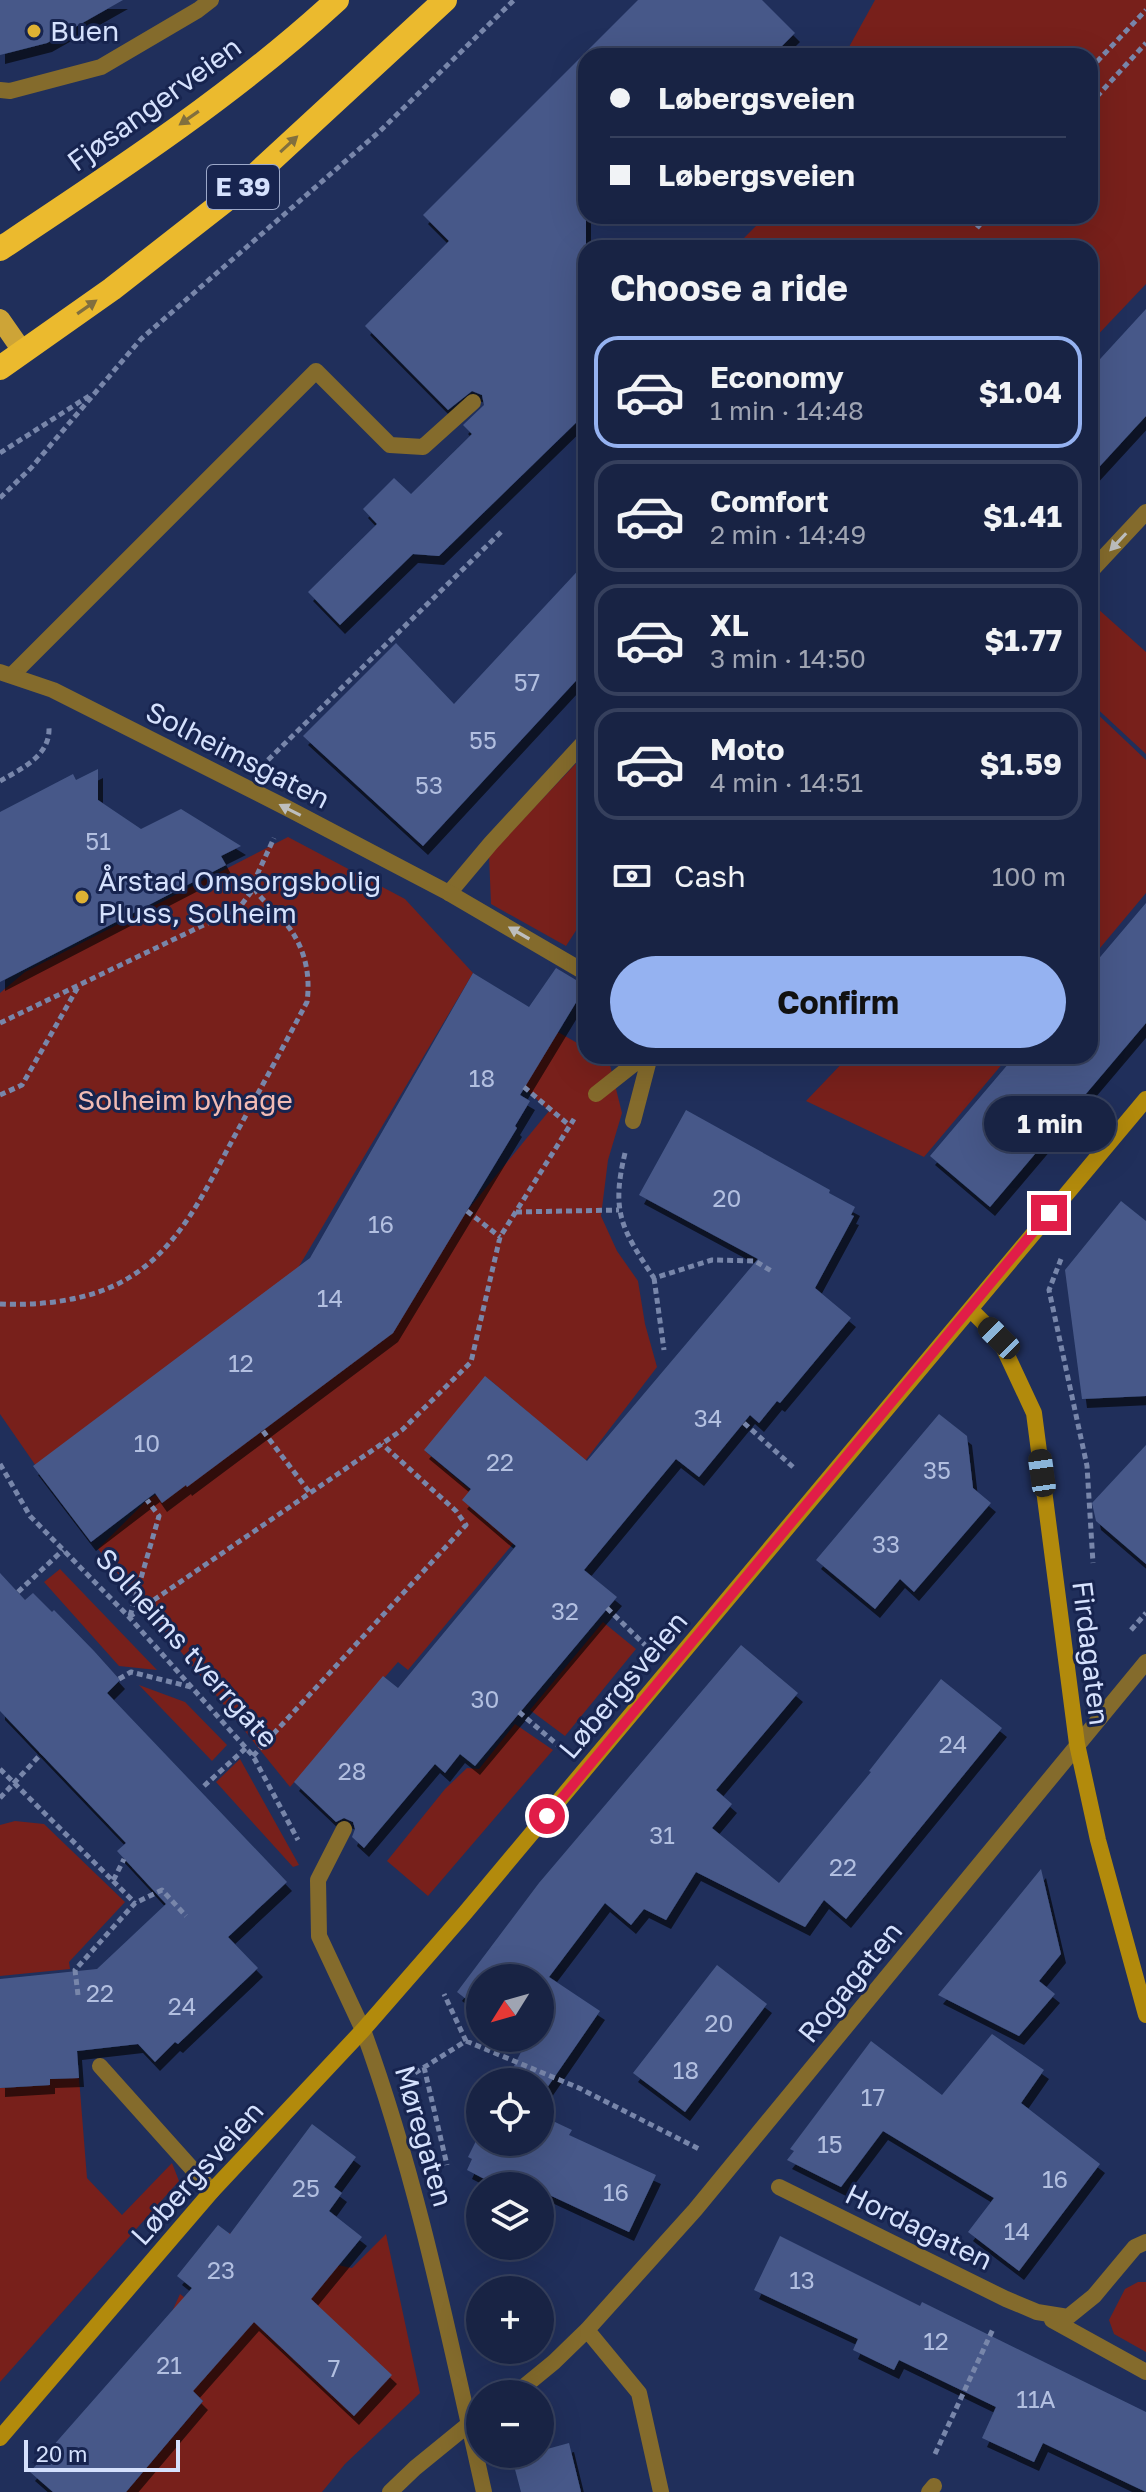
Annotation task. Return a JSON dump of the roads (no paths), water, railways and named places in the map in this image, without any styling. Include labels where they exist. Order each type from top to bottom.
[{"type":"highway","name":"Fjøsangerveien","points":[[0,249],[195,114],[296,38],[337,0]]},
{"type":"highway","name":"E 39","points":[[0,368],[112,289],[240,189],[445,0]]},
{"type":"main road","points":[[0,319],[23,352]]},
{"type":"street","points":[[0,90],[10,91],[101,67],[211,0]]},
{"type":"street","points":[[6,673],[316,371],[390,445],[423,447],[473,402]]},
{"type":"street","points":[[1098,563],[1146,512]]},
{"type":"street","name":"Solheimsgaten","points":[[6,673],[53,690],[287,808],[449,893],[578,968]]},
{"type":"street","points":[[449,893],[578,749]]},
{"type":"street","points":[[596,1094],[634,1064]]},
{"type":"street","points":[[633,1121],[648,1064]]},
{"type":"street","name":"Løbergsveien","points":[[0,2438],[212,2191],[363,2030],[475,1901],[1146,1099]]},
{"type":"street","name":"Firdagaten","points":[[971,1310],[999,1338],[1034,1413],[1077,1744],[1098,1840],[1146,2015]]},
{"type":"street","name":"Rogagaten","points":[[532,2380],[587,2330],[695,2210],[1146,1662]]},
{"type":"street","points":[[344,1829],[318,1880],[319,1936],[363,2030]]},
{"type":"street","name":"Møregaten","points":[[363,2030],[385,2089],[466,2385]]},
{"type":"street","points":[[100,2066],[212,2191]]},
{"type":"street","name":"Hordagaten","points":[[779,2187],[1037,2312],[1146,2372]]},
{"type":"street","name":"Hordagaten","points":[[1037,2312],[1068,2317],[1094,2296],[1135,2247],[1146,2242]]},
{"type":"street","points":[[587,2330],[639,2393],[661,2492]]},
{"type":"street","points":[[390,2492],[466,2426]]},
{"type":"street","name":"Møregaten","points":[[481,2468],[483,2490]]},
{"type":"place","name":"Buen","points":[[34,31]]},
{"type":"place","name":"Årstad Omsorgsbolig Pluss, Solheim","points":[[82,897]]},
{"type":"park label","name":"Solheim byhage","points":[[185,1100]]}]
